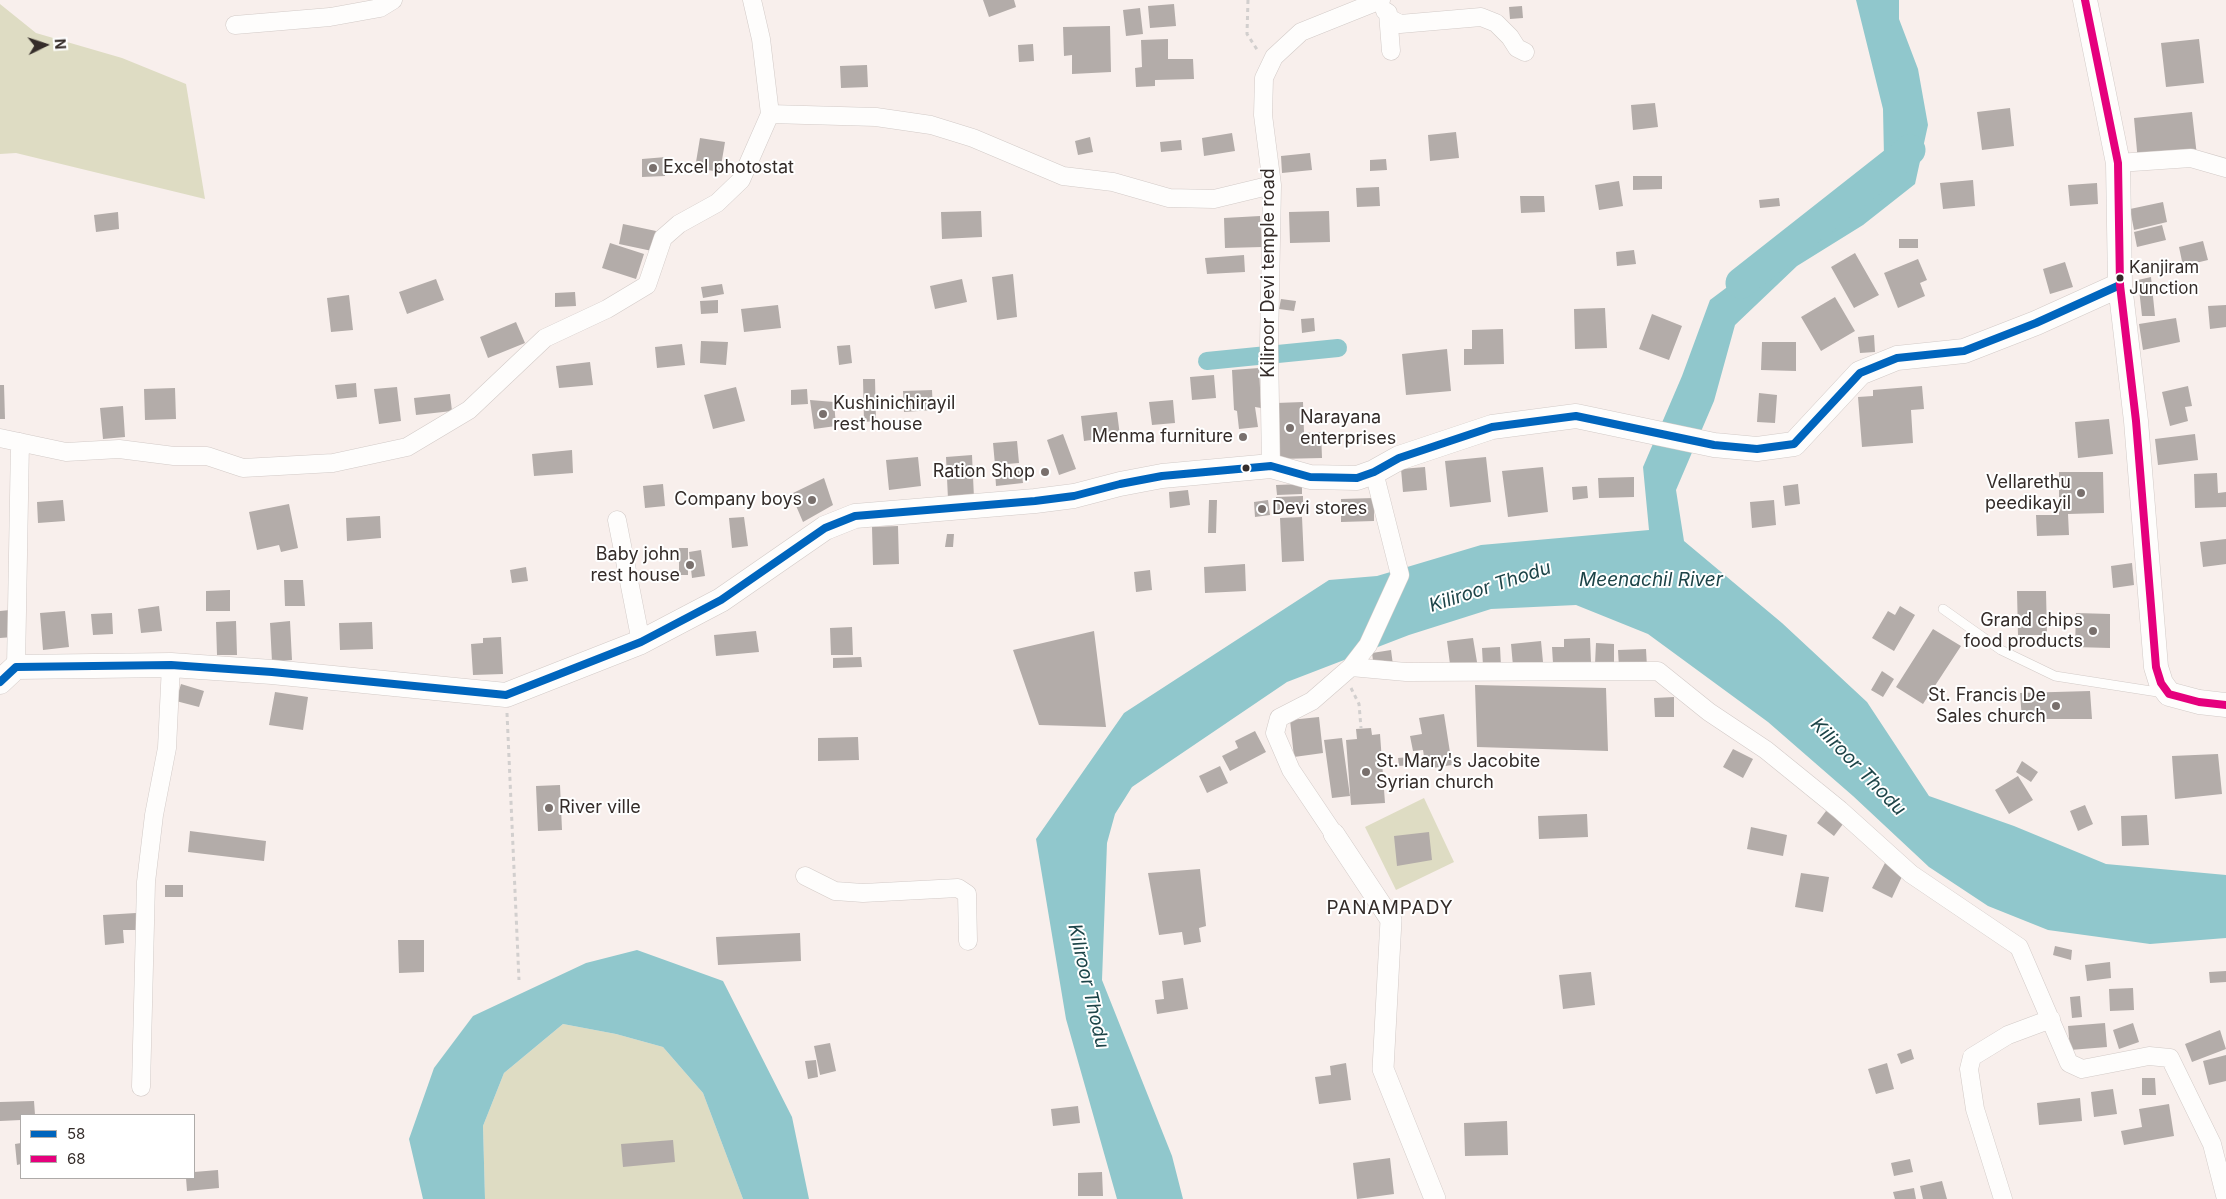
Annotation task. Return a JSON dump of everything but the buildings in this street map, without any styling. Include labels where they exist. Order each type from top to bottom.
[{"type":"main road","points":[[2085,0],[2118,163],[2120,285],[2136,420],[2156,666],[2161,683],[2169,694],[2199,702],[2226,705]]},
{"type":"main road","points":[[8,674],[171,665],[272,672],[506,695],[641,642],[721,600],[825,528],[855,516],[1035,502],[1074,496],[1120,484],[1162,476],[1271,466],[1310,477],[1357,478],[1374,472],[1399,458],[1492,427],[1576,416],[1714,445],[1757,449],[1794,444],[1860,373],[1896,358],[1964,351],[2036,323],[2120,285]]},
{"type":"street","points":[[235,25],[330,17],[380,8],[393,0]]},
{"type":"street","points":[[0,438],[66,452],[119,448],[174,456],[208,456],[243,468],[333,463],[407,447],[469,410],[545,338],[607,309],[647,285],[663,238],[679,224],[716,203],[741,180],[770,114],[761,39],[752,0]]},
{"type":"street","points":[[1376,2],[1388,13],[1392,50]]},
{"type":"street","name":"Kiliroor Devi temple road","points":[[1271,466],[1269,346],[1272,185],[1263,115],[1264,78],[1274,57],[1301,32],[1376,2]]},
{"type":"street","points":[[1389,18],[1400,24],[1481,17],[1496,23],[1510,37],[1517,48],[1525,52]]},
{"type":"street","points":[[770,114],[876,117],[931,125],[973,138],[1064,176],[1113,182],[1169,198],[1214,199],[1272,185]]},
{"type":"street","points":[[2118,163],[2191,158],[2226,168]]},
{"type":"street","points":[[8,674],[20,442]]},
{"type":"street","points":[[1374,472],[1400,575],[1368,645],[1350,666],[1312,701],[1279,718],[1275,733],[1291,770],[1391,920],[1383,1069],[1435,1199]]},
{"type":"street","points":[[617,520],[641,642]]},
{"type":"street","points":[[141,1086],[146,882],[154,815],[167,748],[171,665]]},
{"type":"street","points":[[1350,666],[1406,672],[1658,671],[1709,712],[1766,750],[1840,810],[1911,874],[2019,947],[2069,1063],[2082,1069],[2149,1056],[2170,1058],[2212,1144],[2226,1199]]},
{"type":"street","points":[[805,876],[835,891],[864,893],[958,888],[967,894],[968,941]]},
{"type":"street","points":[[2003,1199],[1975,1109],[1969,1069],[1972,1057],[2008,1035],[2051,1019]]},
{"type":"lane","points":[[1943,609],[2000,650],[2055,676],[2169,694]]},
{"type":"path","points":[[1248,0],[1247,34],[1268,67]]},
{"type":"path","points":[[1350,666],[1359,704],[1361,728]]},
{"type":"path","points":[[506,695],[519,980]]},
{"type":"shaded area","points":[[0,4],[36,33],[122,58],[186,84],[205,199],[16,153],[0,154]]},
{"type":"shaded area","points":[[1424,798],[1454,862],[1396,890],[1365,827]]},
{"type":"shaded area","points":[[563,1024],[616,1034],[663,1047],[703,1093],[743,1199],[485,1199],[483,1126],[504,1073]]},
{"type":"water","name":"Meenachil River","points":[[1856,0],[1899,0],[1899,19],[1918,69],[1928,125],[1915,184],[1863,225],[1797,266],[1735,325],[1714,401],[1676,490],[1684,541],[1782,623],[1867,702],[1929,796],[2014,826],[2106,864],[2226,875],[2226,938],[2150,944],[2048,930],[1988,906],[1929,867],[1853,796],[1768,722],[1648,634],[1576,605],[1491,609],[1409,635],[1287,682],[1132,787],[1115,814],[1107,843],[1102,980],[1172,1156],[1183,1199],[1117,1199],[1066,1019],[1036,839],[1124,713],[1329,580],[1377,576],[1481,545],[1649,530],[1643,467],[1682,376],[1710,300],[1734,282],[1803,240],[1873,190],[1884,157],[1883,109]]},
{"type":"water","points":[[637,950],[723,981],[792,1117],[809,1199],[743,1199],[703,1093],[663,1047],[616,1034],[563,1024],[504,1073],[483,1126],[485,1199],[423,1199],[409,1139],[434,1068],[473,1016],[586,963]]},
{"type":"waterway","points":[[1741,283],[1910,150]]},
{"type":"waterway","points":[[1207,361],[1338,348]]},
{"type":"transit line","name":"68","points":[[2085,0],[2118,163],[2120,285],[2136,421],[2156,667],[2161,683],[2169,694],[2199,702],[2226,705]]},
{"type":"transit line","name":"58","points":[[0,682],[16,667],[171,665],[272,672],[506,695],[641,642],[721,600],[825,528],[855,516],[1035,501],[1074,496],[1120,484],[1162,476],[1271,466],[1310,477],[1357,478],[1374,472],[1399,458],[1492,427],[1576,416],[1714,445],[1757,449],[1794,444],[1860,373],[1897,358],[1964,351],[2036,323],[2120,285]]},
{"type":"place","name":"Excel photostat","points":[[653,168]]},
{"type":"place","name":"Kanjiram Junction","points":[[2120,278]]},
{"type":"place","name":"Kushinichirayil rest house","points":[[823,414]]},
{"type":"place","name":"Narayana enterprises","points":[[1290,428]]},
{"type":"place","name":"Menma furniture","points":[[1243,437]]},
{"type":"place","name":"Ration Shop","points":[[1045,472]]},
{"type":"place","name":"Vellarethu peedikayil","points":[[2081,493]]},
{"type":"place","name":"Company boys","points":[[812,500]]},
{"type":"place","name":"Devi stores","points":[[1262,509]]},
{"type":"place","name":"Baby john rest house","points":[[690,565]]},
{"type":"place","name":"Grand chips food products","points":[[2093,631]]},
{"type":"place","name":"St. Francis De Sales church","points":[[2056,706]]},
{"type":"place","name":"St. Mary's Jacobite Syrian church","points":[[1366,772]]},
{"type":"place","name":"River ville","points":[[549,808]]},
{"type":"district","name":"PANAMPADY","points":[[1390,908]]},
{"type":"water label","name":"Kiliroor Thodu","points":[[1490,587]]},
{"type":"water label","name":"Kiliroor Thodu","points":[[1858,767]]},
{"type":"water label","name":"Kiliroor Thodu","points":[[1088,986]]}]
